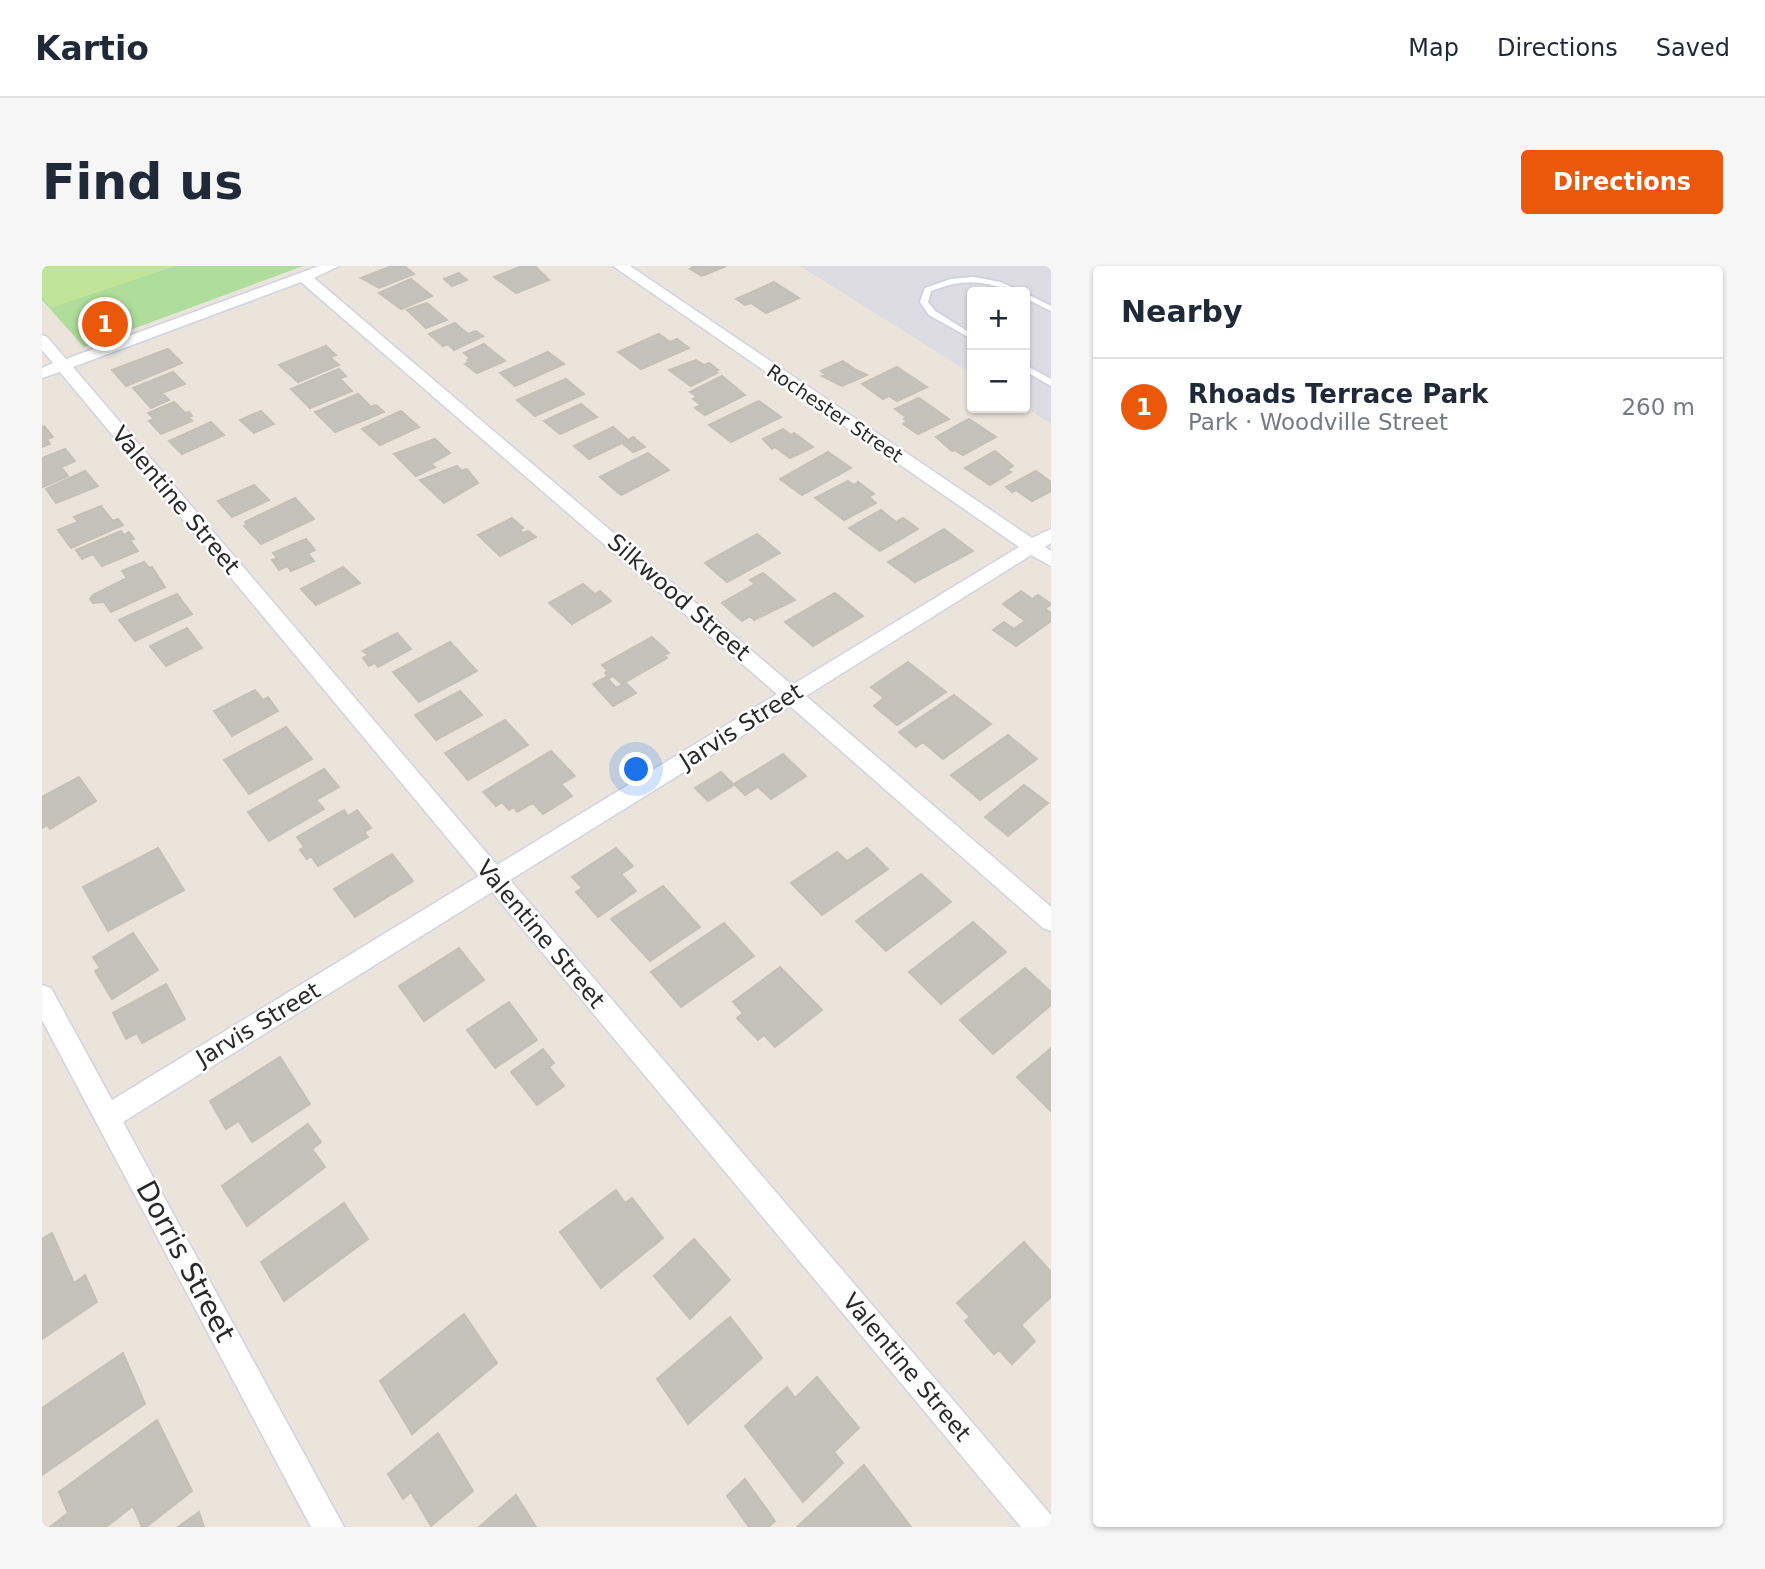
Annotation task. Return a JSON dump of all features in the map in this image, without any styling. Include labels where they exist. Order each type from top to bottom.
[{"type":"street","points":[[53,369],[332,266]]},
{"type":"street","name":"Rochester Street","points":[[620,266],[1042,541],[1051,560]]},
{"type":"street","name":"Silkwood Street","points":[[304,277],[791,694],[1051,921]]},
{"type":"street","name":"Valentine Street","points":[[42,340],[53,369],[495,880],[1041,1527]]},
{"type":"street","name":"Jarvis Street","points":[[109,1116],[1042,541]]},
{"type":"street","name":"Dorris Street","points":[[42,996],[328,1527]]},
{"type":"lane","points":[[967,334],[932,313],[924,302],[928,290],[941,283],[970,279],[998,282],[1008,287]]},
{"type":"lane","points":[[1030,298],[1051,309]]},
{"type":"lane","points":[[1030,371],[1051,383]]},
{"type":"shaded area","points":[[800,266],[1051,266],[1051,424],[1030,410],[1030,287],[967,287],[967,371]]},
{"type":"green space","points":[[42,266],[303,266],[84,347],[42,300]]},
{"type":"green space","points":[[42,266],[176,266],[51,308],[42,296]]},
{"type":"building","points":[[392,266],[404,266],[414,274],[379,288],[361,278]]},
{"type":"building","points":[[522,266],[535,266],[549,280],[516,293],[494,277]]},
{"type":"building","points":[[694,266],[726,266],[702,276],[690,269]]},
{"type":"building","points":[[459,273],[467,280],[452,286],[444,279]]},
{"type":"building","points":[[411,279],[432,296],[401,309],[379,293]]},
{"type":"building","points":[[774,282],[799,298],[766,313],[751,303],[745,305],[736,299]]},
{"type":"building","points":[[427,303],[447,320],[426,328],[407,310]]},
{"type":"building","points":[[455,323],[468,334],[476,331],[483,336],[454,350],[448,344],[443,346],[429,334]]},
{"type":"building","points":[[659,334],[670,342],[677,339],[689,348],[641,369],[618,352]]},
{"type":"building","points":[[484,344],[505,361],[477,373],[465,364],[470,362],[467,360],[470,358],[464,353]]},
{"type":"building","points":[[326,346],[336,355],[330,357],[339,365],[298,382],[279,365]]},
{"type":"building","points":[[168,349],[182,363],[126,386],[112,370]]},
{"type":"building","points":[[548,352],[564,364],[515,386],[500,373]]},
{"type":"building","points":[[696,360],[704,365],[709,363],[718,370],[715,372],[717,373],[691,386],[669,370]]},
{"type":"building","points":[[843,361],[867,375],[842,386],[822,376],[826,375],[821,371]]},
{"type":"building","points":[[897,367],[927,387],[897,401],[889,396],[883,399],[862,384]]},
{"type":"building","points":[[339,369],[346,376],[340,379],[352,391],[310,408],[291,389]]},
{"type":"building","points":[[173,372],[185,384],[162,393],[169,400],[151,408],[133,388]]},
{"type":"building","points":[[722,376],[745,395],[705,415],[695,408],[701,405],[693,399],[697,397],[690,392]]},
{"type":"building","points":[[566,379],[584,394],[535,416],[517,400]]},
{"type":"building","points":[[358,394],[371,407],[376,405],[384,412],[335,432],[315,412]]},
{"type":"building","points":[[919,398],[949,419],[918,434],[903,424],[907,421],[904,419],[906,417],[895,409]]},
{"type":"building","points":[[759,401],[781,417],[731,442],[709,425]]},
{"type":"building","points":[[174,402],[185,413],[189,412],[192,416],[188,417],[192,421],[161,434],[149,421],[154,419],[148,413]]},
{"type":"building","points":[[581,404],[597,417],[560,434],[544,421]]},
{"type":"building","points":[[261,411],[274,424],[254,433],[240,420]]},
{"type":"building","points":[[401,411],[419,427],[380,445],[362,429]]},
{"type":"building","points":[[969,419],[996,437],[963,455],[952,451],[936,437]]},
{"type":"building","points":[[211,422],[224,435],[182,454],[169,441]]},
{"type":"building","points":[[42,427],[53,437],[47,439],[50,444],[42,447]]},
{"type":"building","points":[[613,427],[628,440],[633,437],[645,447],[633,452],[622,443],[589,459],[574,446]]},
{"type":"building","points":[[783,429],[791,435],[794,433],[813,447],[790,458],[775,447],[772,449],[763,439]]},
{"type":"building","points":[[435,439],[450,453],[431,464],[435,467],[416,476],[394,454]]},
{"type":"building","points":[[65,449],[75,461],[61,467],[68,476],[43,487],[42,458]]},
{"type":"building","points":[[995,451],[1013,466],[1007,470],[1011,472],[990,485],[965,468]]},
{"type":"building","points":[[828,452],[851,468],[802,495],[780,479]]},
{"type":"building","points":[[648,453],[669,470],[621,495],[600,477]]},
{"type":"building","points":[[457,466],[462,471],[467,469],[478,483],[444,503],[420,480]]},
{"type":"building","points":[[85,471],[98,486],[56,503],[46,489]]},
{"type":"building","points":[[1036,471],[1051,482],[1051,491],[1032,501],[1006,487]]},
{"type":"building","points":[[848,481],[854,485],[858,482],[874,494],[869,497],[876,503],[844,520],[815,498]]},
{"type":"building","points":[[254,485],[269,500],[232,517],[218,501]]},
{"type":"building","points":[[295,498],[314,519],[261,544],[244,526],[247,525],[245,522]]},
{"type":"building","points":[[101,506],[113,521],[118,519],[123,525],[71,548],[58,530],[78,522],[74,517]]},
{"type":"building","points":[[881,510],[896,522],[903,518],[918,529],[880,551],[849,528]]},
{"type":"building","points":[[512,518],[523,528],[520,530],[523,533],[528,531],[536,537],[500,556],[478,535]]},
{"type":"building","points":[[944,529],[973,551],[915,582],[888,562]]},
{"type":"building","points":[[121,531],[124,535],[129,532],[134,539],[130,540],[138,551],[102,566],[93,554],[82,559],[76,550]]},
{"type":"building","points":[[757,534],[780,553],[727,582],[705,563]]},
{"type":"building","points":[[306,539],[315,550],[308,553],[314,561],[291,571],[287,566],[279,570],[272,560],[277,558],[273,553]]},
{"type":"building","points":[[144,562],[149,568],[152,567],[165,587],[111,612],[104,602],[93,603],[90,599],[127,578],[122,571]]},
{"type":"building","points":[[343,567],[360,583],[316,605],[301,589]]},
{"type":"building","points":[[763,573],[795,600],[754,620],[750,616],[742,621],[722,603],[755,584],[750,580]]},
{"type":"building","points":[[583,584],[595,594],[600,591],[611,601],[572,624],[549,603]]},
{"type":"building","points":[[1021,591],[1032,599],[1038,595],[1051,604],[1045,609],[1051,613],[1051,621],[1016,646],[993,630],[1004,622],[1014,629],[1025,621],[1003,604]]},
{"type":"building","points":[[835,593],[863,616],[813,646],[785,622]]},
{"type":"building","points":[[177,594],[192,614],[135,641],[119,620]]},
{"type":"building","points":[[187,628],[202,648],[166,666],[150,646]]},
{"type":"building","points":[[397,633],[411,649],[378,667],[375,663],[369,666],[363,658],[368,655],[363,651]]},
{"type":"building","points":[[652,637],[669,653],[664,655],[667,658],[622,684],[613,676],[609,678],[605,673],[608,671],[602,665]]},
{"type":"building","points":[[450,642],[477,671],[419,702],[393,672]]},
{"type":"building","points":[[908,662],[946,692],[897,725],[874,706],[884,698],[871,687]]},
{"type":"building","points":[[606,677],[616,688],[626,683],[636,693],[613,706],[593,684]]},
{"type":"building","points":[[255,690],[263,700],[268,697],[278,711],[232,736],[214,711]]},
{"type":"building","points":[[460,691],[482,715],[436,740],[415,715]]},
{"type":"building","points":[[954,695],[991,724],[943,759],[923,742],[916,747],[899,732]]},
{"type":"building","points":[[505,720],[528,745],[468,780],[445,753]]},
{"type":"building","points":[[286,727],[312,759],[249,794],[224,760]]},
{"type":"building","points":[[1008,735],[1037,759],[980,800],[951,775]]},
{"type":"building","points":[[551,751],[575,776],[561,784],[572,796],[543,814],[533,803],[517,812],[514,807],[509,810],[502,802],[496,806],[483,792]]},
{"type":"building","points":[[783,754],[806,776],[771,799],[758,787],[745,795],[734,784]]},
{"type":"building","points":[[324,769],[339,787],[316,800],[324,809],[269,841],[248,812]]},
{"type":"building","points":[[721,772],[734,785],[708,801],[695,788]]},
{"type":"building","points":[[79,777],[96,801],[50,829],[47,825],[42,828],[42,797]]},
{"type":"building","points":[[1024,785],[1048,803],[1008,836],[985,817]]},
{"type":"building","points":[[344,810],[348,816],[357,810],[371,828],[364,832],[368,837],[318,866],[311,856],[307,859],[300,850],[304,847],[297,837]]},
{"type":"building","points":[[158,848],[184,890],[108,931],[83,887]]},
{"type":"building","points":[[616,848],[633,866],[621,874],[636,891],[598,917],[576,892],[582,888],[572,877]]},
{"type":"building","points":[[867,848],[888,869],[822,915],[791,883],[837,852],[847,861]]},
{"type":"building","points":[[392,854],[413,881],[355,917],[334,889]]},
{"type":"building","points":[[921,874],[951,902],[886,951],[856,921]]},
{"type":"building","points":[[663,886],[700,927],[650,961],[611,919]]},
{"type":"building","points":[[973,922],[1006,952],[941,1004],[909,972]]},
{"type":"building","points":[[724,923],[754,956],[681,1007],[651,972]]},
{"type":"building","points":[[133,933],[158,970],[112,999],[95,971],[100,968],[93,957]]},
{"type":"building","points":[[459,948],[484,980],[424,1021],[399,986]]},
{"type":"building","points":[[780,967],[822,1010],[775,1047],[764,1035],[758,1040],[737,1018],[743,1013],[733,1002]]},
{"type":"building","points":[[1025,968],[1051,992],[1051,1005],[993,1054],[960,1020]]},
{"type":"building","points":[[166,984],[185,1019],[142,1043],[137,1033],[126,1039],[113,1013]]},
{"type":"building","points":[[509,1002],[537,1040],[495,1068],[467,1030]]},
{"type":"building","points":[[1051,1048],[1051,1111],[1017,1077]]},
{"type":"building","points":[[543,1049],[554,1063],[549,1067],[564,1086],[537,1105],[511,1072]]},
{"type":"building","points":[[280,1057],[310,1104],[252,1142],[239,1121],[226,1129],[210,1101]]},
{"type":"building","points":[[308,1124],[321,1142],[312,1149],[325,1167],[247,1226],[222,1186]]},
{"type":"building","points":[[616,1190],[625,1203],[632,1198],[663,1238],[601,1288],[560,1232]]},
{"type":"building","points":[[344,1203],[368,1239],[284,1301],[261,1262]]},
{"type":"building","points":[[52,1233],[74,1283],[85,1275],[97,1302],[42,1339],[42,1239]]},
{"type":"building","points":[[694,1239],[730,1280],[690,1319],[654,1276]]},
{"type":"building","points":[[1024,1242],[1051,1272],[1051,1297],[1021,1325],[1035,1341],[1012,1364],[999,1350],[994,1354],[965,1321],[970,1317],[957,1303]]},
{"type":"building","points":[[464,1314],[497,1363],[412,1434],[380,1381]]},
{"type":"building","points":[[730,1317],[762,1358],[688,1424],[657,1379]]},
{"type":"building","points":[[123,1353],[145,1404],[42,1475],[42,1408]]},
{"type":"building","points":[[817,1377],[859,1428],[834,1452],[843,1463],[803,1502],[745,1426],[787,1387],[795,1398]]},
{"type":"building","points":[[157,1420],[192,1491],[146,1527],[142,1527],[133,1506],[106,1527],[50,1527],[68,1513],[59,1492]]},
{"type":"building","points":[[438,1433],[473,1491],[431,1526],[411,1492],[403,1499],[388,1474]]},
{"type":"building","points":[[864,1465],[911,1527],[797,1527]]},
{"type":"building","points":[[745,1479],[775,1521],[768,1527],[749,1527],[727,1496]]},
{"type":"building","points":[[516,1495],[536,1527],[479,1527]]},
{"type":"building","points":[[199,1512],[204,1527],[178,1527]]},
{"type":"place","name":"Rhoads Terrace Park","points":[[105,324]]}]
